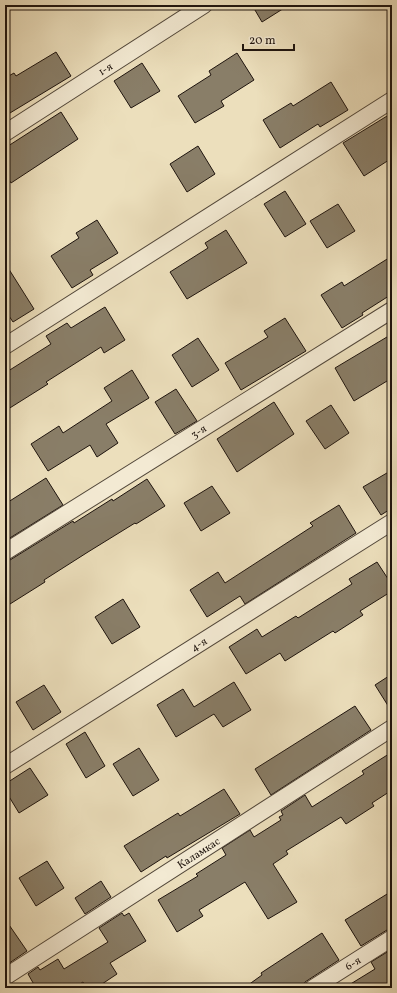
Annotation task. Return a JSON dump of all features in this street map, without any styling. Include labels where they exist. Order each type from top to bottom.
[{"type":"street","name":"1-я","points":[[5,133],[204,5]]},
{"type":"street","points":[[5,346],[392,100]]},
{"type":"street","name":"3-я","points":[[5,552],[392,310]]},
{"type":"street","name":"4-я","points":[[5,766],[392,522]]},
{"type":"street","name":"Каламкас","points":[[5,977],[392,728]]},
{"type":"street","name":"6-я","points":[[313,988],[392,938]]},
{"type":"building","points":[[252,5],[289,5],[262,22]]},
{"type":"building","points":[[56,52],[71,76],[5,116],[5,78],[14,73],[16,76]]},
{"type":"building","points":[[237,53],[254,80],[221,101],[224,106],[195,123],[178,96],[211,75],[209,71]]},
{"type":"building","points":[[142,63],[160,91],[131,108],[114,81]]},
{"type":"building","points":[[331,82],[348,110],[320,127],[318,124],[280,148],[263,120],[291,103],[293,106]]},
{"type":"building","points":[[61,112],[78,139],[11,183],[5,173],[5,148]]},
{"type":"building","points":[[392,113],[392,158],[364,176],[343,143]]},
{"type":"building","points":[[198,146],[215,174],[187,192],[170,164]]},
{"type":"building","points":[[285,191],[306,224],[285,237],[264,204]]},
{"type":"building","points":[[338,204],[355,231],[327,248],[310,221]]},
{"type":"building","points":[[97,220],[118,253],[90,270],[93,275],[72,288],[51,256],[79,238],[76,233]]},
{"type":"building","points":[[226,230],[247,263],[187,299],[170,272],[208,248],[205,243]]},
{"type":"building","points":[[392,256],[392,294],[342,328],[321,295],[342,282],[344,286]]},
{"type":"building","points":[[5,263],[34,309],[13,322],[5,310]]},
{"type":"building","points":[[105,307],[125,340],[104,353],[101,347],[46,382],[48,384],[5,411],[5,373],[51,344],[46,336],[67,323],[71,328]]},
{"type":"building","points":[[285,318],[306,351],[241,390],[225,363],[268,337],[264,331]]},
{"type":"building","points":[[392,334],[392,378],[354,401],[335,368]]},
{"type":"building","points":[[198,338],[219,370],[192,387],[172,355]]},
{"type":"building","points":[[132,370],[149,398],[106,424],[118,443],[97,457],[90,445],[48,471],[31,444],[59,426],[63,433],[112,401],[104,388]]},
{"type":"building","points":[[176,389],[197,421],[175,434],[155,402]]},
{"type":"building","points":[[274,402],[294,434],[237,472],[217,439]]},
{"type":"building","points":[[331,405],[349,433],[325,449],[306,421]]},
{"type":"building","points":[[392,470],[392,508],[381,515],[363,487]]},
{"type":"building","points":[[46,478],[63,505],[5,541],[5,504]]},
{"type":"building","points":[[147,479],[165,506],[88,552],[10,604],[5,596],[5,561],[10,560],[73,521],[74,523],[112,499],[113,501]]},
{"type":"building","points":[[212,486],[230,513],[201,531],[184,503]]},
{"type":"building","points":[[339,505],[356,533],[245,604],[240,596],[207,617],[190,590],[218,572],[225,583],[313,526],[310,523]]},
{"type":"building","points":[[377,562],[392,585],[392,591],[360,611],[363,615],[335,633],[333,631],[285,661],[280,653],[246,674],[229,647],[257,629],[262,637],[296,616],[298,618],[352,584],[349,579]]},
{"type":"building","points":[[123,599],[140,627],[112,644],[95,617]]},
{"type":"building","points":[[392,674],[392,712],[375,685]]},
{"type":"building","points":[[234,682],[251,710],[223,727],[214,714],[176,737],[157,705],[183,689],[194,707]]},
{"type":"building","points":[[44,685],[61,712],[33,730],[16,702]]},
{"type":"building","points":[[355,706],[371,730],[271,795],[255,769]]},
{"type":"building","points":[[85,732],[105,766],[86,778],[66,744]]},
{"type":"building","points":[[139,748],[159,780],[133,796],[113,764]]},
{"type":"building","points":[[392,752],[392,790],[372,803],[374,806],[346,824],[341,817],[286,851],[288,854],[273,864],[297,902],[268,919],[245,882],[199,910],[203,916],[177,932],[158,900],[198,876],[196,874],[226,855],[222,848],[250,830],[254,837],[281,820],[279,817],[283,815],[281,811],[305,795],[312,807],[364,774],[362,771]]},
{"type":"building","points":[[30,768],[48,795],[19,813],[5,790],[5,784]]},
{"type":"building","points":[[224,789],[240,814],[141,872],[124,846],[178,813],[180,816]]},
{"type":"building","points":[[47,861],[64,888],[36,906],[19,878]]},
{"type":"building","points":[[101,881],[111,897],[85,914],[75,898]]},
{"type":"building","points":[[392,891],[392,929],[387,930],[361,946],[345,920]]},
{"type":"building","points":[[122,913],[124,916],[129,913],[146,941],[110,963],[117,974],[96,988],[87,988],[83,982],[73,988],[36,988],[28,974],[38,967],[40,970],[58,959],[64,969],[108,942],[99,928]]},
{"type":"building","points":[[5,919],[27,951],[5,966]]},
{"type":"building","points":[[322,933],[339,960],[305,982],[304,988],[244,988],[262,975],[261,973]]},
{"type":"building","points":[[392,949],[392,988],[344,988],[375,969],[371,962]]}]
